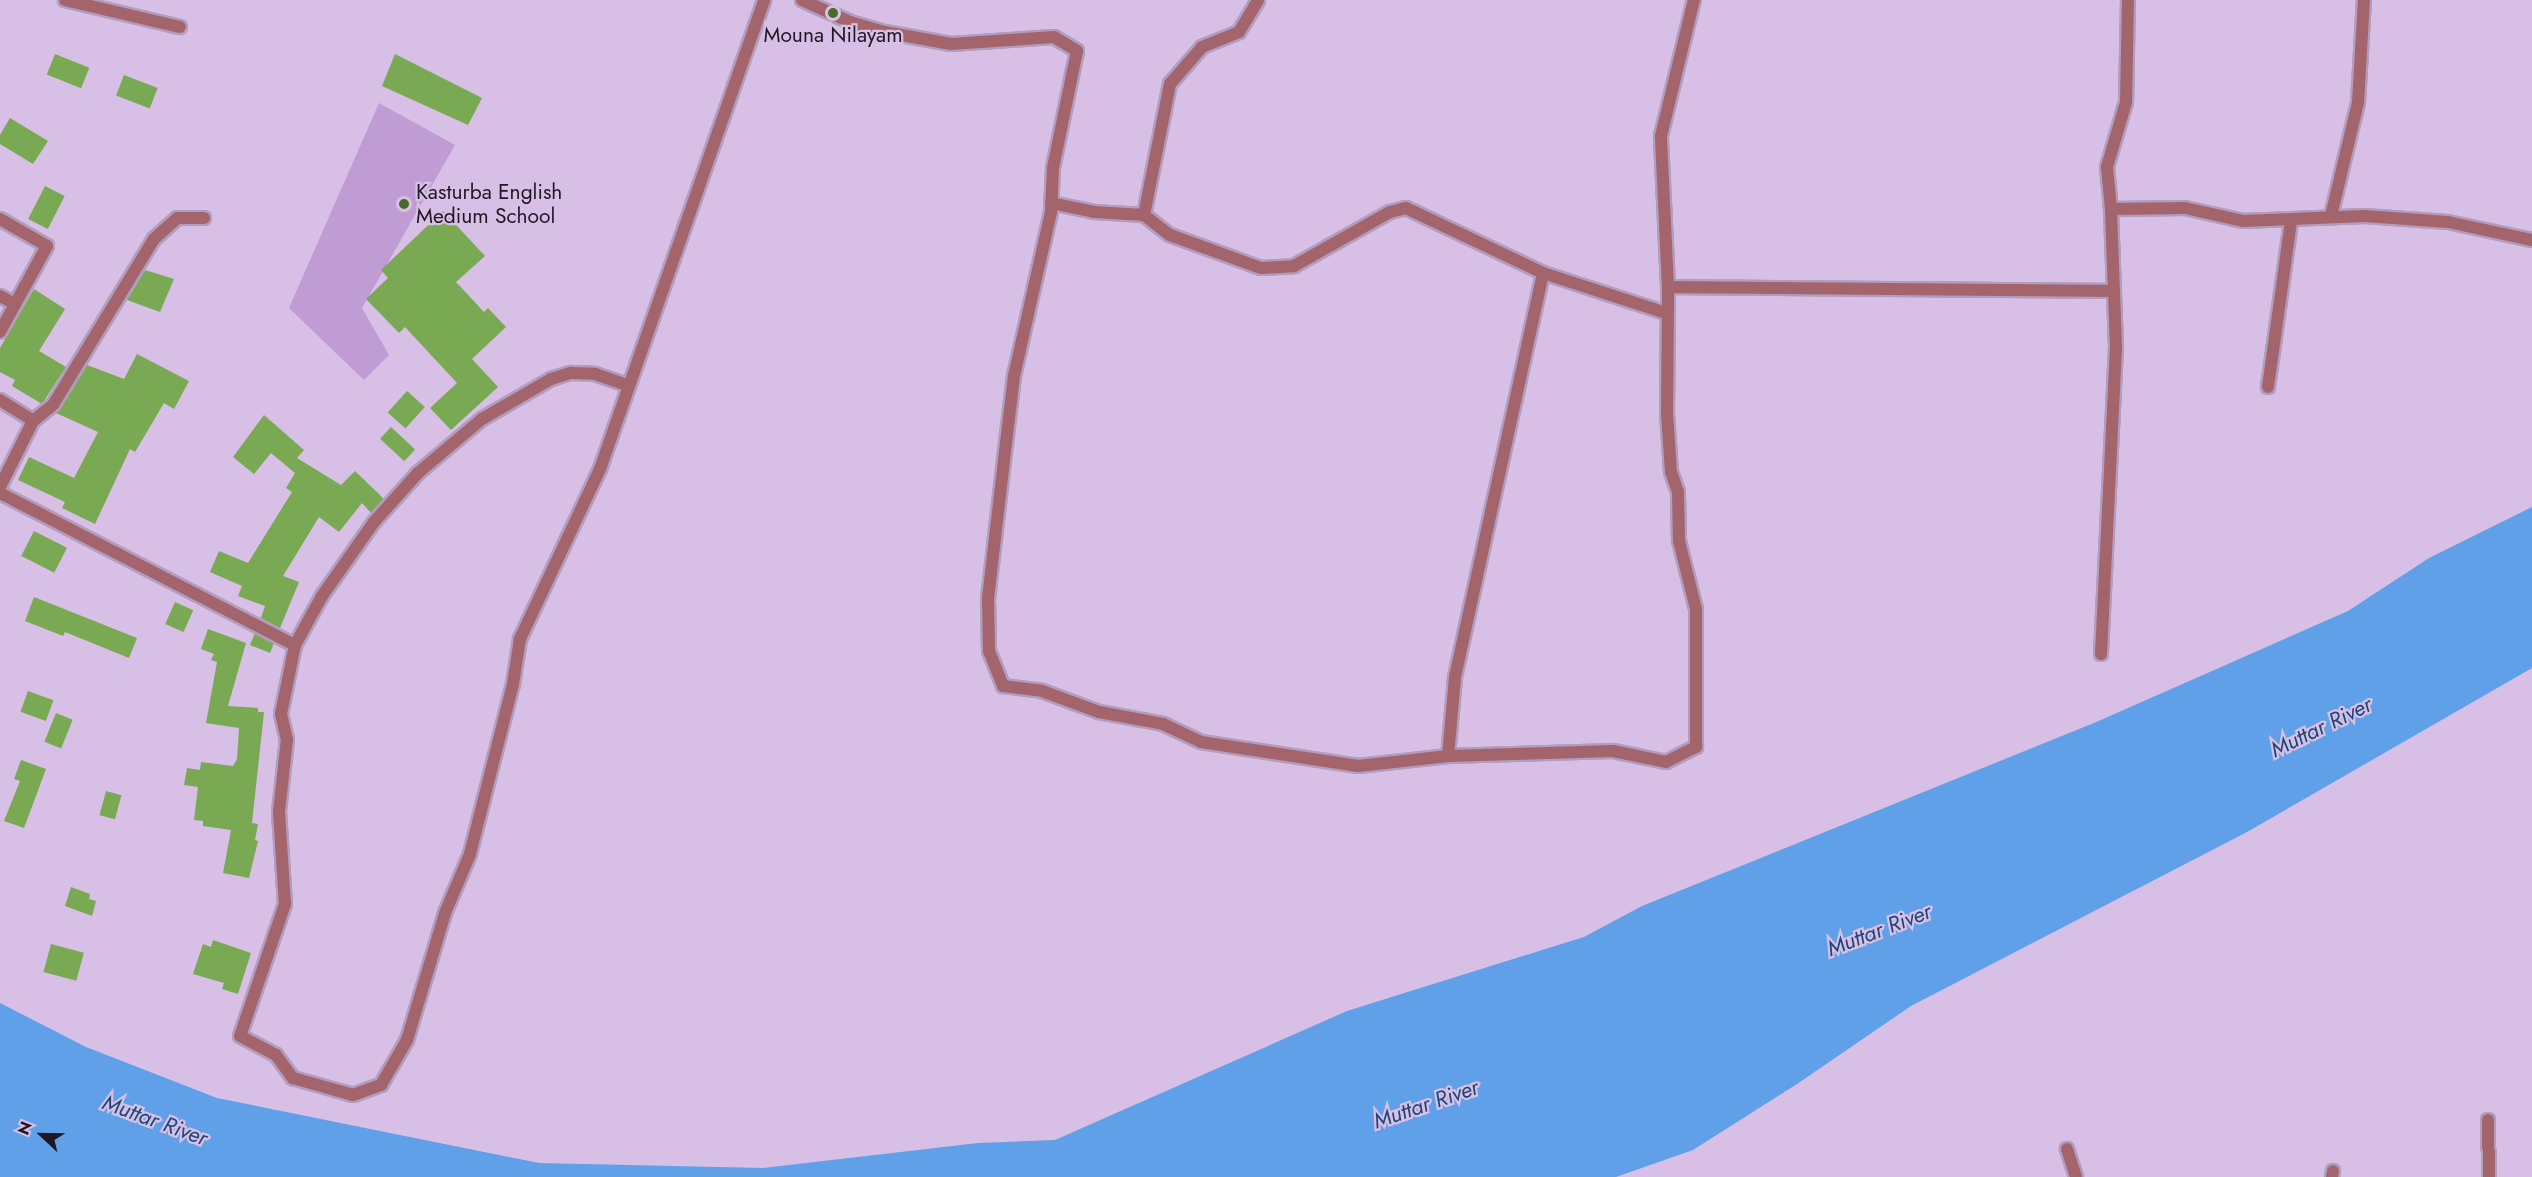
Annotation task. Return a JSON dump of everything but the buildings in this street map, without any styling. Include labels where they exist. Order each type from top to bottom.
[{"type":"street","points":[[64,0],[180,27]]},
{"type":"street","points":[[629,386],[595,374],[571,373],[551,379],[482,419],[418,473],[374,522],[322,596],[295,645],[281,714],[287,739],[279,812],[285,904],[240,1036],[276,1055],[293,1078],[353,1095],[381,1085],[406,1040],[445,913],[471,854],[513,684],[520,639],[600,469],[764,0]]},
{"type":"street","points":[[802,0],[850,22],[885,32],[951,44],[1054,37],[1077,51],[1053,168],[1051,203],[1014,376],[988,598],[989,651],[1003,686],[1042,691],[1099,712],[1163,724],[1200,742],[1358,766],[1448,756],[1613,751],[1666,762],[1696,747],[1696,609],[1679,541],[1678,492],[1671,472],[1666,314],[1668,287],[1661,136],[1694,0]]},
{"type":"street","points":[[1144,215],[1170,84],[1202,47],[1239,32],[1258,0]]},
{"type":"street","points":[[2101,654],[2116,347],[2111,209],[2107,167],[2126,102],[2128,0]]},
{"type":"street","points":[[2331,216],[2358,103],[2364,0]]},
{"type":"street","points":[[1051,203],[1094,212],[1144,215],[1170,235],[1261,268],[1294,266],[1390,212],[1406,208],[1543,273],[1666,314]]},
{"type":"street","points":[[2111,209],[2185,208],[2243,221],[2291,222],[2331,216],[2448,222],[2532,240]]},
{"type":"street","points":[[0,487],[33,421],[53,405],[154,239],[177,218],[204,218]]},
{"type":"street","points":[[0,219],[47,246],[0,332]]},
{"type":"street","points":[[2268,387],[2291,222]]},
{"type":"street","points":[[1448,756],[1455,676],[1543,273]]},
{"type":"street","points":[[1668,287],[2114,291]]},
{"type":"street","points":[[0,296],[15,304]]},
{"type":"street","points":[[0,400],[33,421]]},
{"type":"street","points":[[0,493],[295,645]]},
{"type":"street","points":[[2488,1120],[2489,1177]]},
{"type":"street","points":[[2067,1149],[2076,1177]]},
{"type":"shaded area","points":[[379,103],[455,145],[362,308],[389,355],[364,380],[289,308]]},
{"type":"water","name":"Muttar River","points":[[2532,507],[2532,668],[2247,832],[1911,1006],[1797,1084],[1693,1150],[1616,1177],[0,1177],[0,1003],[86,1047],[217,1098],[539,1163],[763,1168],[978,1143],[1055,1140],[1347,1011],[1584,937],[1642,906],[2094,723],[2348,611],[2429,558]]},
{"type":"place","name":"Mouna Nilayam","points":[[833,13]]},
{"type":"place","name":"Kasturba English Medium School","points":[[404,204]]}]
